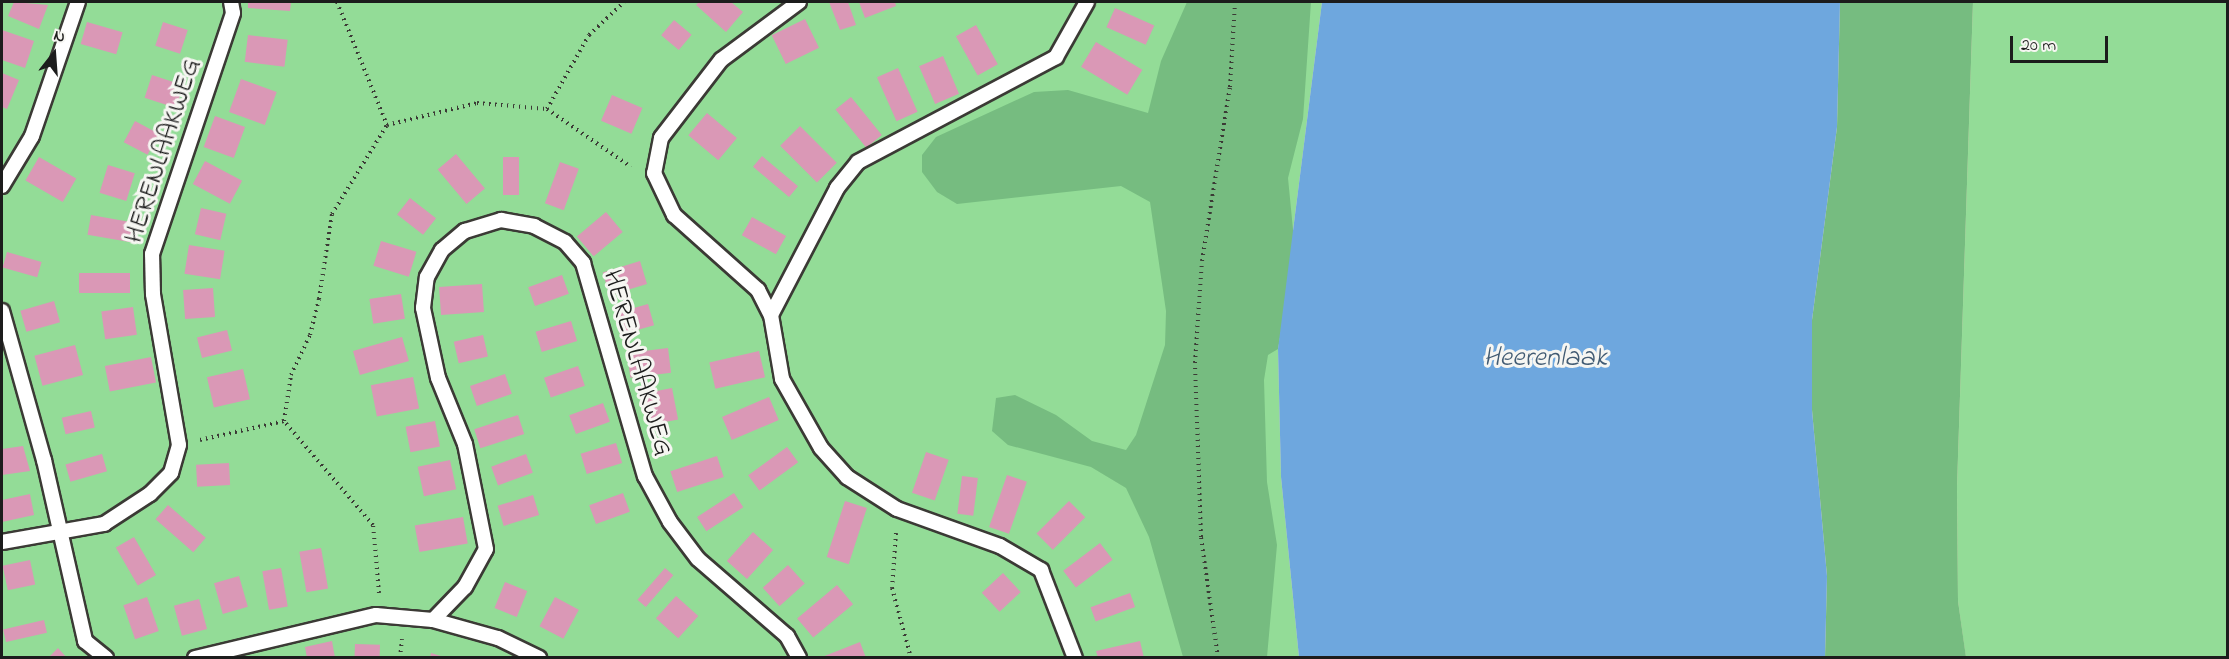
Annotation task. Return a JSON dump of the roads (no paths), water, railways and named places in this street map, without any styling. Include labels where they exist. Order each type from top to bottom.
[{"type":"lane","points":[[2,186],[32,136],[78,2]]},
{"type":"lane","name":"HERENLAAKWEG","points":[[2,542],[104,524],[150,494],[171,473],[179,445],[153,294],[152,254],[233,14],[231,2]]},
{"type":"lane","points":[[799,2],[721,60],[661,138],[654,173],[674,215],[758,290],[771,315],[782,379],[801,422],[847,477],[897,508],[1000,546],[1041,570],[1076,657]]},
{"type":"lane","points":[[771,315],[837,188],[858,162],[1056,57],[1087,2]]},
{"type":"lane","name":"HERENLAAKWEG","points":[[433,620],[465,587],[486,549],[481,502],[428,332],[423,308],[427,277],[442,250],[465,231],[501,220],[544,231],[565,242],[583,263],[645,476],[670,522],[698,559],[787,636],[799,657]]},
{"type":"lane","points":[[2,311],[60,531],[85,641],[106,657]]},
{"type":"lane","points":[[195,657],[376,615],[433,620],[498,638],[539,657]]},
{"type":"water","name":"Heerenlaak","points":[[1322,2],[1840,2],[1837,127],[1812,320],[1812,410],[1827,576],[1825,657],[1299,657],[1281,477],[1278,349]]}]
